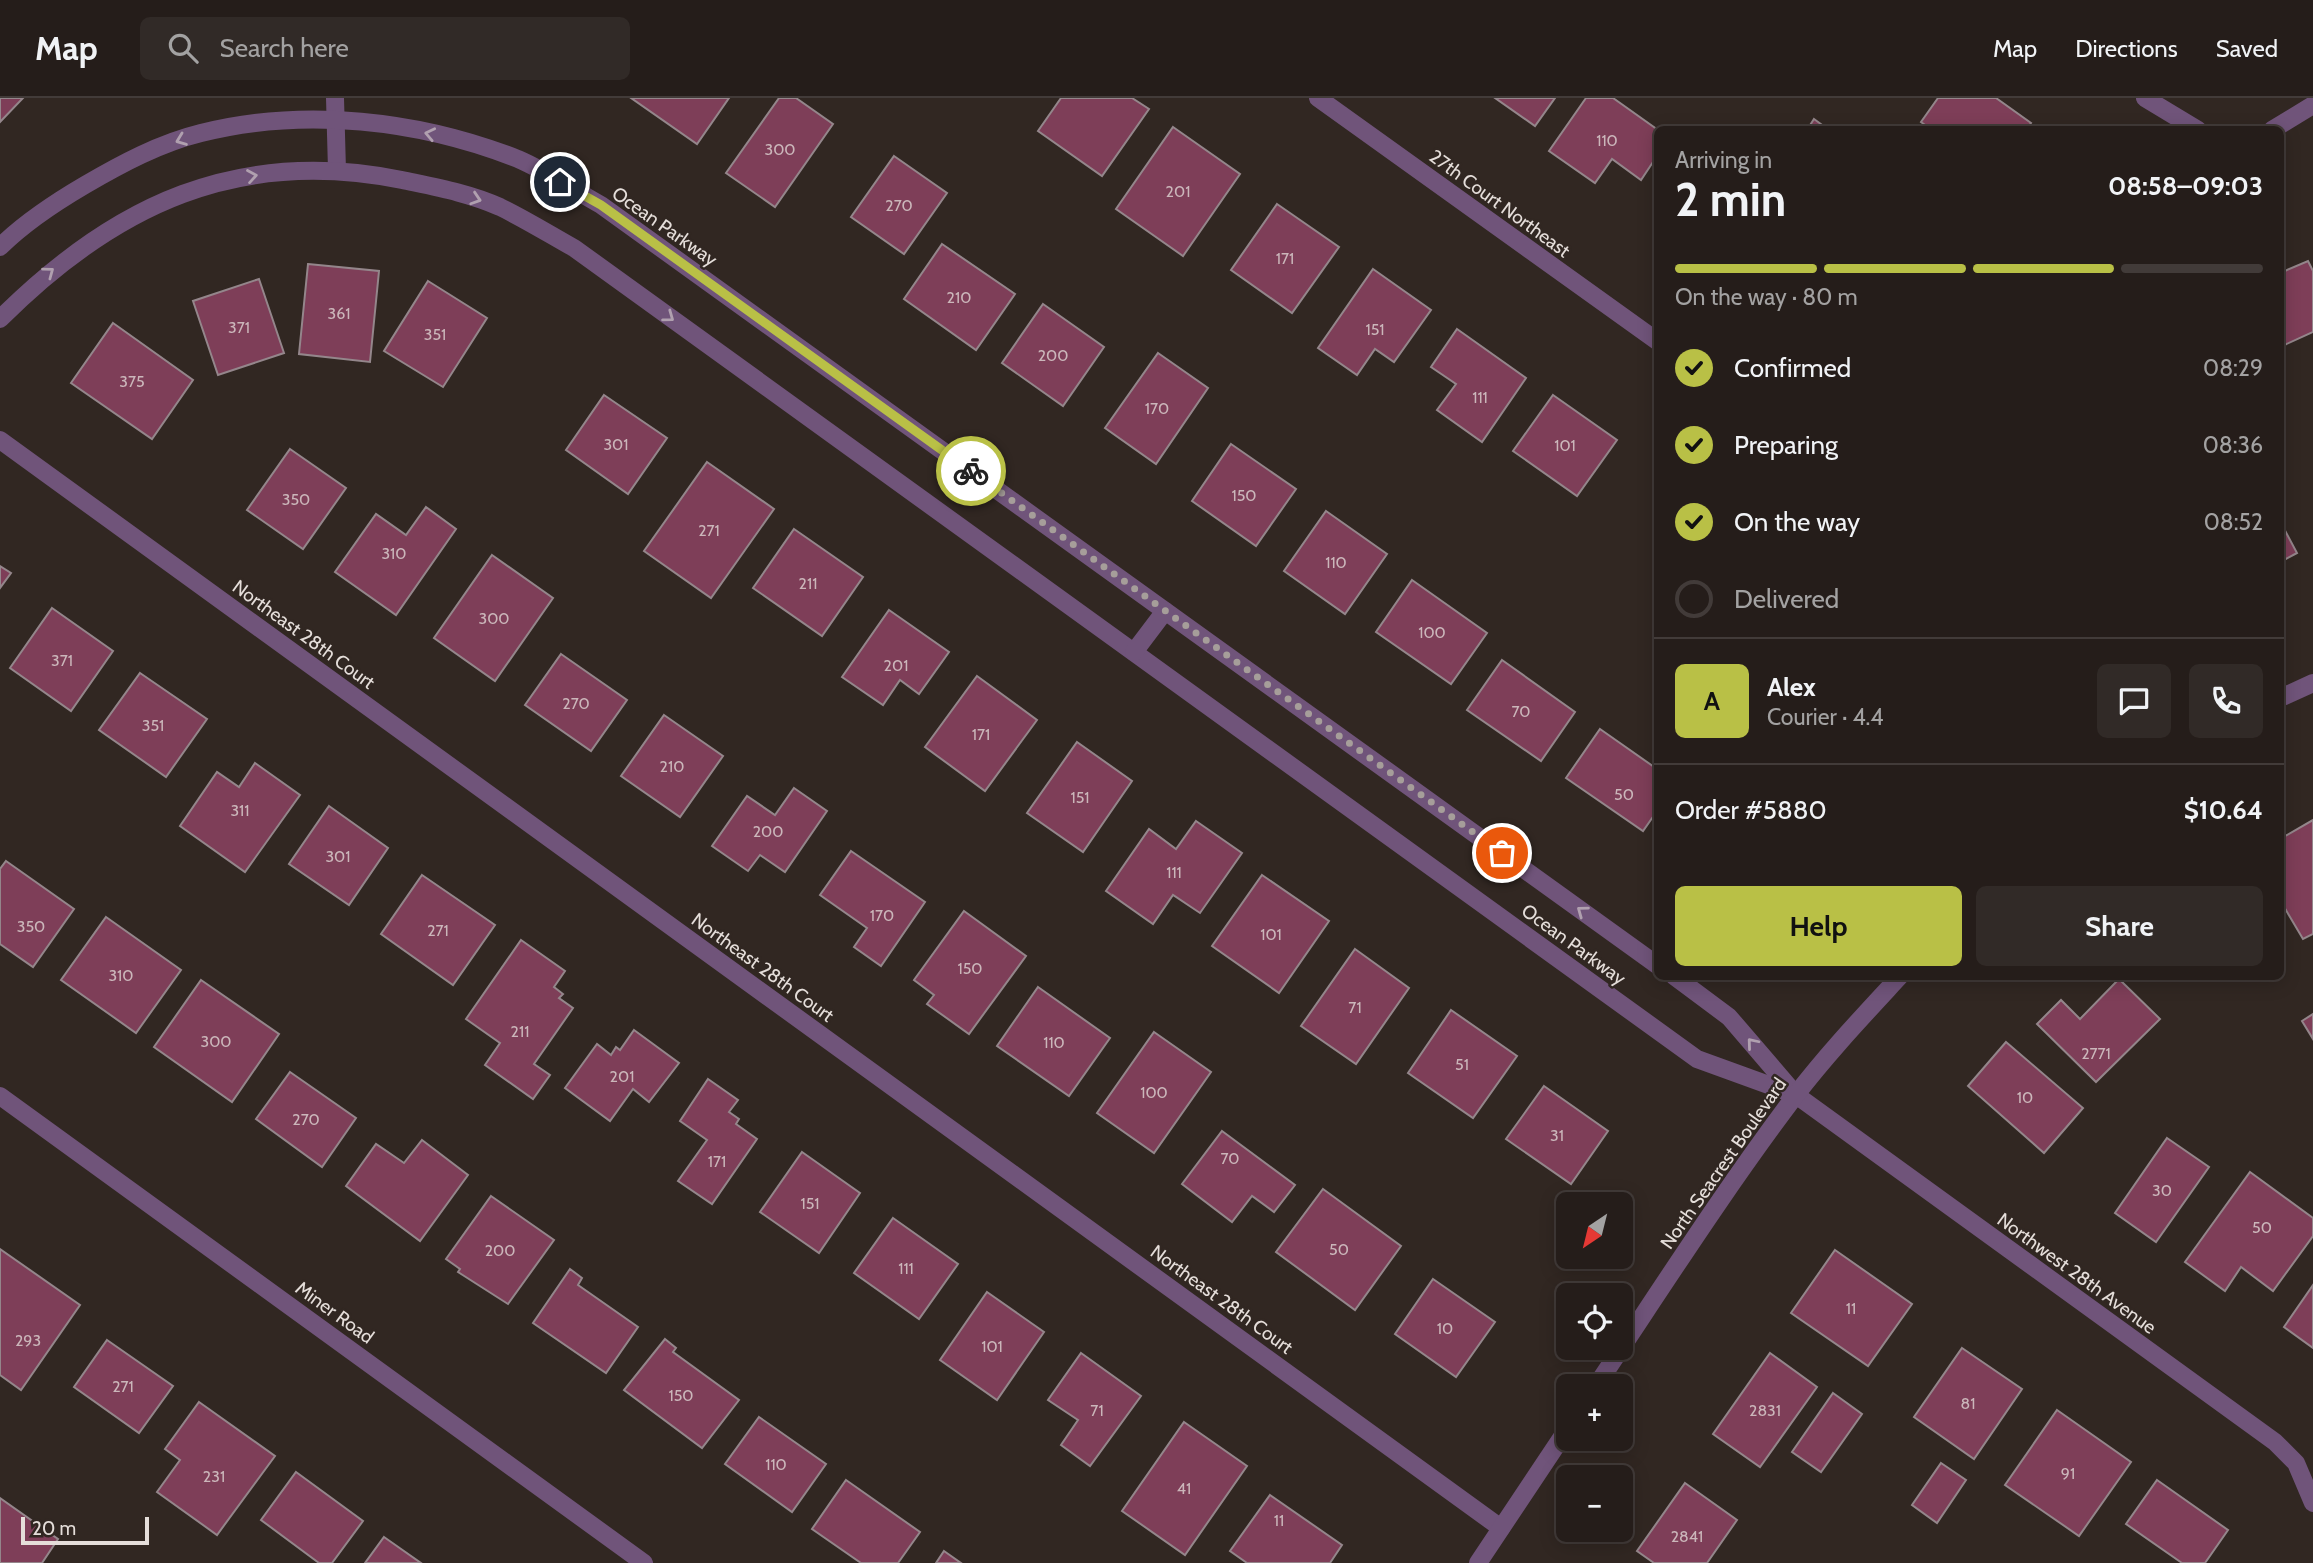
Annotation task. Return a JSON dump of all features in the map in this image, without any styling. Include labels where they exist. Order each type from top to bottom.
[{"type":"street","points":[[335,98],[337,170]]},
{"type":"street","name":"27th Court Northeast","points":[[1318,98],[1654,339]]},
{"type":"street","points":[[2145,98],[2191,126]]},
{"type":"street","points":[[2279,126],[2313,105]]},
{"type":"street","name":"Ocean Parkway","points":[[0,247],[66,196],[126,161],[199,133],[262,121],[335,120],[386,125],[456,139],[506,156],[601,205],[1654,963]]},
{"type":"street","name":"Ocean Parkway","points":[[0,319],[51,271],[94,238],[149,207],[212,182],[268,173],[337,170],[443,188],[488,203],[574,248],[1697,1059],[1796,1095]]},
{"type":"street","name":"Northeast 28th Court","points":[[0,440],[1501,1528]]},
{"type":"street","points":[[1134,652],[1165,611]]},
{"type":"street","points":[[2284,696],[2313,683]]},
{"type":"street","points":[[1679,980],[1729,1017],[1796,1095]]},
{"type":"street","name":"North Seacrest Boulevard","points":[[1604,1374],[1740,1172],[1796,1095],[1896,980]]},
{"type":"street","name":"Northwest 28th Avenue","points":[[1796,1095],[2275,1442],[2296,1463],[2313,1503]]},
{"type":"street","name":"Miner Road","points":[[0,1096],[644,1563]]},
{"type":"street","points":[[1478,1563],[1556,1446]]},
{"type":"building","points":[[0,98],[23,98],[0,122]]},
{"type":"building","points":[[631,98],[729,98],[697,144]]},
{"type":"building","points":[[779,98],[796,98],[833,124],[775,207],[726,173]]},
{"type":"building","points":[[1061,98],[1132,98],[1149,109],[1102,176],[1038,131]]},
{"type":"building","points":[[1495,98],[1555,98],[1535,126]]},
{"type":"building","points":[[1586,98],[1613,98],[1654,127],[1654,160],[1641,180],[1612,159],[1595,183],[1549,151]]},
{"type":"building","points":[[1938,98],[1996,98],[2031,123],[2029,126],[1926,126],[1921,122]]},
{"type":"building","points":[[1814,119],[1824,126],[1810,126]]},
{"type":"building","points":[[1173,127],[1240,174],[1183,256],[1116,209]]},
{"type":"building","points":[[894,156],[947,193],[904,254],[851,217]]},
{"type":"building","points":[[1277,204],[1339,247],[1292,313],[1231,270]]},
{"type":"building","points":[[942,244],[1015,294],[976,350],[904,299]]},
{"type":"building","points":[[2308,261],[2313,271],[2313,332],[2284,345],[2284,271]]},
{"type":"building","points":[[308,264],[379,271],[370,362],[299,354]]},
{"type":"building","points":[[1373,269],[1431,310],[1394,362],[1375,349],[1357,375],[1318,348]]},
{"type":"building","points":[[259,279],[284,353],[218,375],[193,301]]},
{"type":"building","points":[[428,281],[487,318],[443,387],[384,351]]},
{"type":"building","points":[[1043,304],[1104,347],[1063,406],[1002,363]]},
{"type":"building","points":[[113,323],[193,380],[152,439],[71,383]]},
{"type":"building","points":[[1457,329],[1526,378],[1482,442],[1437,410],[1456,384],[1431,367]]},
{"type":"building","points":[[1158,353],[1208,388],[1156,464],[1105,428]]},
{"type":"building","points":[[604,395],[667,438],[628,494],[566,450]]},
{"type":"building","points":[[1553,395],[1617,440],[1577,496],[1513,451]]},
{"type":"building","points":[[1231,444],[1296,489],[1256,546],[1192,501]]},
{"type":"building","points":[[290,449],[346,488],[303,549],[247,510]]},
{"type":"building","points":[[707,462],[774,509],[711,598],[644,551]]},
{"type":"building","points":[[426,507],[456,529],[396,615],[335,572],[376,514],[406,535]]},
{"type":"building","points":[[1326,511],[1387,554],[1345,614],[1284,571]]},
{"type":"building","points":[[794,529],[863,577],[822,636],[753,588]]},
{"type":"building","points":[[2284,529],[2297,553],[2284,560]]},
{"type":"building","points":[[492,555],[553,598],[495,681],[434,638]]},
{"type":"building","points":[[0,566],[11,573],[0,588]]},
{"type":"building","points":[[1412,580],[1487,633],[1451,684],[1376,632]]},
{"type":"building","points":[[52,608],[113,651],[71,711],[10,668]]},
{"type":"building","points":[[889,610],[949,652],[919,694],[900,680],[883,705],[842,677]]},
{"type":"building","points":[[561,654],[627,700],[591,751],[525,705]]},
{"type":"building","points":[[1502,660],[1575,712],[1541,761],[1467,710]]},
{"type":"building","points":[[140,673],[207,719],[166,777],[99,730]]},
{"type":"building","points":[[977,676],[1037,720],[985,791],[925,747]]},
{"type":"building","points":[[664,715],[723,756],[680,817],[621,776]]},
{"type":"building","points":[[1600,729],[1654,767],[1654,815],[1643,831],[1566,778]]},
{"type":"building","points":[[1077,742],[1132,781],[1083,852],[1027,813]]},
{"type":"building","points":[[255,763],[300,795],[245,872],[180,826],[217,772],[239,787]]},
{"type":"building","points":[[794,788],[827,811],[785,872],[760,855],[748,871],[712,846],[747,796],[775,815]]},
{"type":"building","points":[[329,806],[388,848],[349,905],[289,864]]},
{"type":"building","points":[[2313,820],[2313,934],[2303,939],[2284,907],[2284,837]]},
{"type":"building","points":[[1196,821],[1242,853],[1200,913],[1173,895],[1153,924],[1106,891],[1149,829],[1176,849]]},
{"type":"building","points":[[851,851],[925,902],[881,966],[854,947],[867,928],[820,895]]},
{"type":"building","points":[[6,861],[74,909],[33,967],[0,944],[0,869]]},
{"type":"building","points":[[422,875],[495,925],[453,985],[381,934]]},
{"type":"building","points":[[1262,875],[1329,921],[1279,993],[1212,946]]},
{"type":"building","points":[[964,911],[1026,956],[969,1034],[927,1004],[934,995],[914,980]]},
{"type":"building","points":[[106,917],[181,970],[136,1033],[61,980]]},
{"type":"building","points":[[521,940],[565,971],[554,987],[563,994],[559,998],[573,1008],[534,1064],[550,1075],[533,1099],[485,1065],[500,1043],[466,1019]]},
{"type":"building","points":[[1355,949],[1409,988],[1356,1064],[1301,1026]]},
{"type":"building","points":[[201,980],[279,1034],[232,1102],[154,1047]]},
{"type":"building","points":[[2120,980],[2160,1019],[2096,1082],[2037,1024],[2061,1000],[2080,1019]]},
{"type":"building","points":[[1038,987],[1110,1038],[1069,1096],[997,1046]]},
{"type":"building","points":[[1451,1010],[1517,1056],[1473,1118],[1408,1073]]},
{"type":"building","points":[[2313,1014],[2313,1039],[2302,1021]]},
{"type":"building","points":[[634,1030],[679,1063],[649,1102],[633,1089],[610,1121],[565,1088],[597,1044],[611,1055],[616,1047],[620,1050]]},
{"type":"building","points":[[1154,1032],[1211,1072],[1154,1153],[1097,1113]]},
{"type":"building","points":[[2006,1042],[2083,1108],[2044,1153],[1968,1086]]},
{"type":"building","points":[[290,1072],[356,1118],[322,1167],[256,1119]]},
{"type":"building","points":[[708,1079],[738,1100],[729,1112],[739,1119],[736,1124],[757,1139],[712,1204],[678,1181],[707,1140],[680,1121]]},
{"type":"building","points":[[1544,1086],[1608,1131],[1571,1184],[1506,1139]]},
{"type":"building","points":[[1222,1131],[1295,1185],[1274,1212],[1252,1196],[1232,1222],[1182,1184]]},
{"type":"building","points":[[2167,1138],[2209,1167],[2156,1242],[2115,1213]]},
{"type":"building","points":[[422,1140],[468,1175],[420,1241],[346,1186],[376,1144],[404,1163]]},
{"type":"building","points":[[802,1152],[860,1193],[819,1253],[760,1212]]},
{"type":"building","points":[[2250,1172],[2313,1218],[2313,1236],[2273,1291],[2241,1267],[2225,1291],[2185,1262]]},
{"type":"building","points":[[1323,1189],[1401,1246],[1355,1310],[1276,1252]]},
{"type":"building","points":[[491,1196],[554,1240],[508,1304],[458,1272],[460,1269],[446,1259]]},
{"type":"building","points":[[893,1218],[958,1264],[919,1319],[854,1273]]},
{"type":"building","points":[[0,1249],[80,1305],[21,1390],[0,1375]]},
{"type":"building","points":[[1835,1250],[1912,1304],[1868,1366],[1791,1313]]},
{"type":"building","points":[[570,1269],[582,1278],[578,1285],[638,1327],[606,1373],[533,1323]]},
{"type":"building","points":[[1433,1279],[1495,1322],[1456,1377],[1395,1334]]},
{"type":"building","points":[[2313,1285],[2313,1348],[2284,1327]]},
{"type":"building","points":[[987,1292],[1044,1332],[997,1400],[940,1360]]},
{"type":"building","points":[[665,1339],[676,1348],[673,1352],[739,1400],[702,1448],[624,1390]]},
{"type":"building","points":[[107,1340],[173,1386],[139,1433],[74,1387]]},
{"type":"building","points":[[1962,1348],[2022,1389],[1974,1459],[1914,1417]]},
{"type":"building","points":[[1081,1353],[1141,1396],[1090,1466],[1061,1445],[1078,1420],[1048,1400]]},
{"type":"building","points":[[1770,1353],[1817,1387],[1760,1467],[1713,1434]]},
{"type":"building","points":[[1833,1393],[1862,1414],[1821,1472],[1792,1452]]},
{"type":"building","points":[[199,1402],[275,1456],[217,1535],[157,1492],[180,1460],[165,1449]]},
{"type":"building","points":[[2057,1410],[2131,1462],[2079,1536],[2005,1485]]},
{"type":"building","points":[[759,1417],[826,1464],[792,1512],[725,1464]]},
{"type":"building","points":[[1184,1422],[1247,1466],[1185,1555],[1122,1511]]},
{"type":"building","points":[[1941,1463],[1966,1480],[1937,1523],[1912,1505]]},
{"type":"building","points":[[296,1472],[363,1521],[332,1563],[319,1563],[261,1520]]},
{"type":"building","points":[[846,1480],[920,1532],[898,1563],[861,1563],[812,1529]]},
{"type":"building","points":[[2157,1480],[2228,1530],[2205,1563],[2182,1563],[2126,1524]]},
{"type":"building","points":[[1685,1483],[1737,1520],[1707,1563],[1654,1563],[1637,1551]]},
{"type":"building","points":[[1270,1495],[1342,1545],[1330,1563],[1247,1563],[1230,1551]]},
{"type":"building","points":[[0,1498],[58,1539],[42,1563],[0,1563]]},
{"type":"building","points":[[384,1537],[421,1563],[365,1563]]},
{"type":"building","points":[[944,1551],[961,1563],[936,1563]]},
{"type":"way so far","points":[[971,471],[1502,853]]},
{"type":"route","points":[[560,182],[601,205],[971,471]]}]
